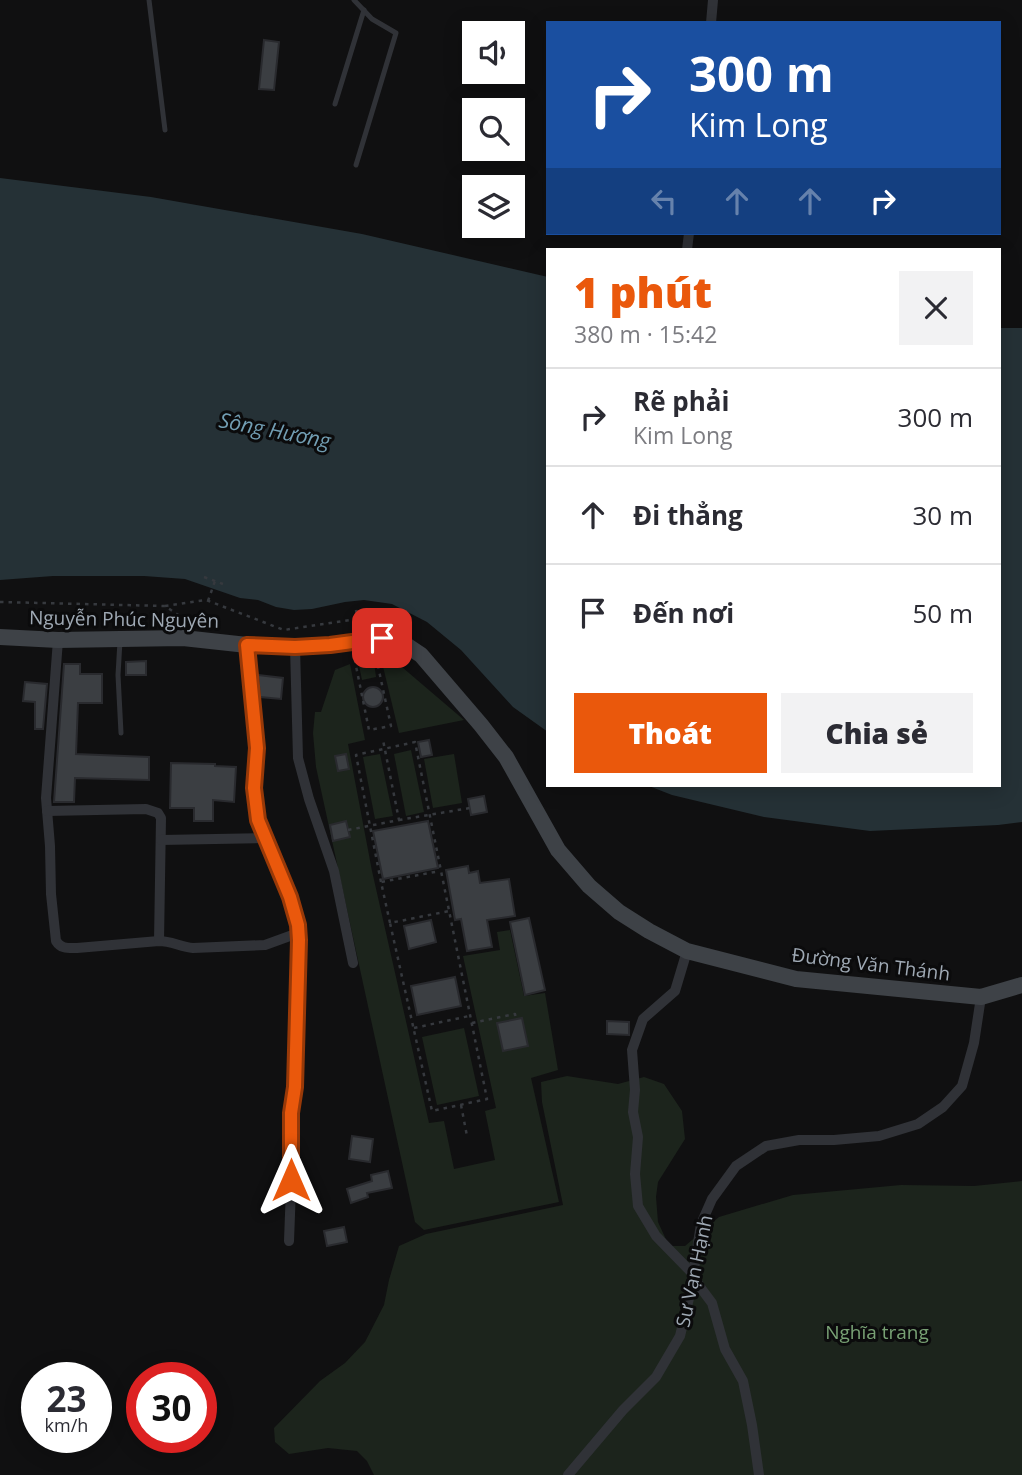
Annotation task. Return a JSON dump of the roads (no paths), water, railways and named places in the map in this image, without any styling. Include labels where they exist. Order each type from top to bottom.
[{"type":"main road","name":"Nguyễn Phúc Nguyên","points":[[0,637],[183,638],[295,647]]},
{"type":"main road","name":"Đường Văn Thánh","points":[[295,647],[382,638],[402,643],[421,655],[481,725],[510,764],[558,850],[589,886],[619,912],[687,951],[796,979],[981,997],[1022,985]]},
{"type":"street","points":[[711,21],[713,0]]},
{"type":"street","points":[[58,639],[47,811],[51,894],[56,941],[59,946],[77,948],[159,941],[194,948],[265,945],[299,933]]},
{"type":"street","points":[[247,645],[257,748],[254,788],[258,820],[290,897],[299,933],[295,1087],[291,1113],[289,1241]]},
{"type":"street","points":[[295,647],[298,758],[334,871],[353,964]]},
{"type":"street","points":[[47,811],[146,809],[158,813],[162,818],[159,941]]},
{"type":"street","points":[[161,840],[266,838]]},
{"type":"street","points":[[687,951],[675,991],[643,1019],[632,1050],[634,1112],[638,1137],[635,1174],[638,1206],[656,1236],[693,1275],[712,1303],[725,1349],[743,1381],[759,1475]]},
{"type":"street","name":"Sư Vạn Hạnh","points":[[568,1475],[656,1377],[680,1336],[701,1224],[712,1199],[736,1166],[765,1146],[799,1140],[879,1136],[918,1124],[943,1107],[962,1086],[974,1043],[981,997]]},
{"type":"lane","points":[[149,0],[165,130]]},
{"type":"lane","points":[[354,0],[372,19],[396,33],[356,165]]},
{"type":"lane","points":[[335,104],[364,10]]},
{"type":"lane","points":[[120,638],[118,675],[121,733]]},
{"type":"water","name":"Sông Hương","points":[[0,178],[151,197],[362,234],[546,277],[546,731],[513,707],[461,650],[427,622],[392,604],[364,600],[294,610],[240,598],[185,579],[144,576],[53,576],[0,580]]},
{"type":"water","points":[[1001,328],[1022,328],[1022,822],[870,831],[764,817],[672,795],[652,787],[1001,787]]},
{"type":"park label","name":"Nghĩa trang","points":[[877,1332]]}]
